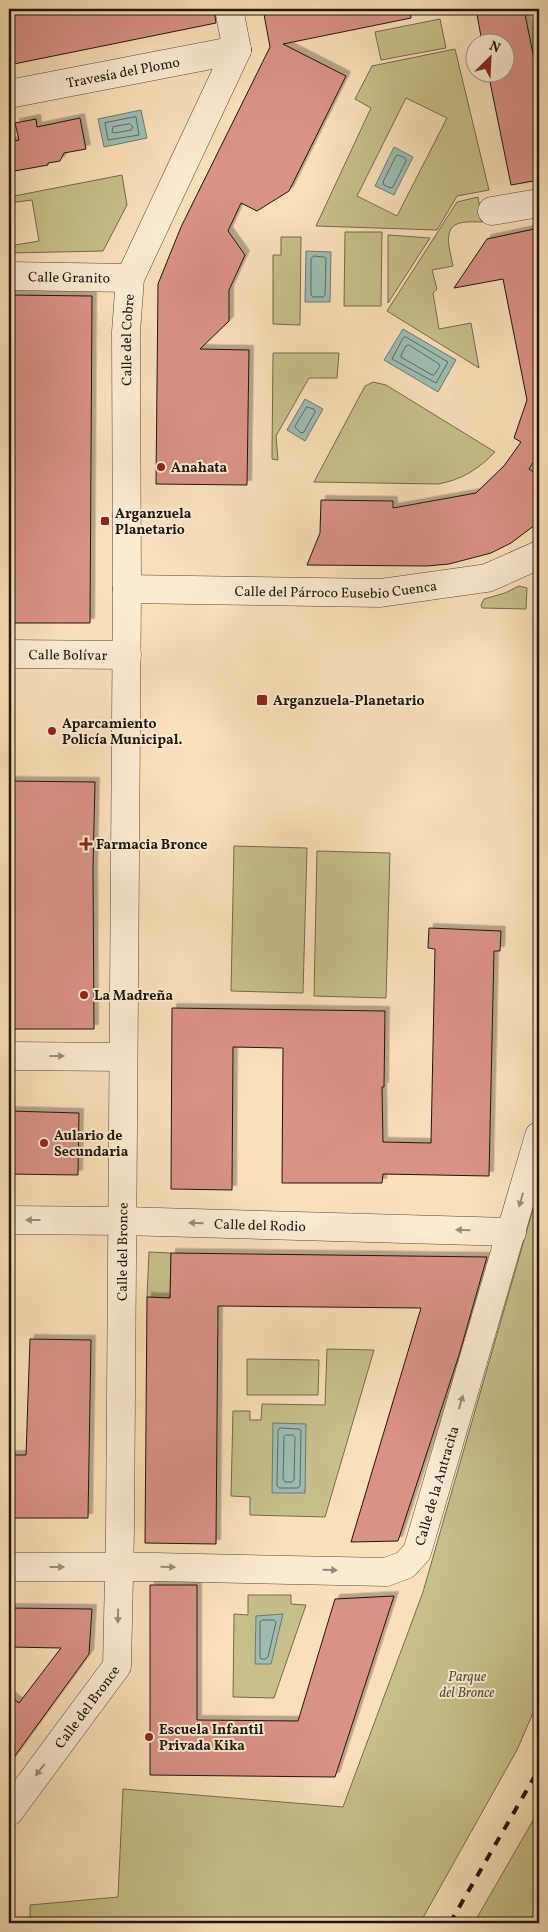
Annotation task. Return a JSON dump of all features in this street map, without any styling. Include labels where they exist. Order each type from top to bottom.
[{"type":"street","points":[[229,9],[237,50]]},
{"type":"street","name":"Travesía del Plomo","points":[[9,94],[237,50]]},
{"type":"street","name":"Calle del Cobre","points":[[127,655],[126,332],[130,278],[237,50]]},
{"type":"street","points":[[492,211],[539,203]]},
{"type":"street","name":"Calle Granito","points":[[9,276],[130,278]]},
{"type":"street","name":"Calle del Párroco Eusebio Cuenca","points":[[128,590],[380,593],[487,578],[539,556]]},
{"type":"street","name":"Calle Bolívar","points":[[9,654],[127,655]]},
{"type":"street","name":"Calle del Bronce","points":[[9,1812],[117,1666],[127,655]]},
{"type":"street","points":[[9,1056],[122,1057]]},
{"type":"street","name":"Calle de la Antracita","points":[[9,1567],[386,1572],[405,1565],[417,1552],[539,1136]]},
{"type":"street","name":"Calle del Rodio","points":[[9,1220],[122,1220],[512,1232]]},
{"type":"green space","points":[[440,19],[446,48],[381,60],[375,32]]},
{"type":"green space","points":[[455,49],[489,190],[457,196],[437,230],[316,226],[371,108],[355,99],[372,66]],"holes":[[[406,98],[447,118],[397,216],[357,196]]]},
{"type":"green space","points":[[122,175],[127,205],[103,251],[9,253],[9,246],[39,241],[32,200],[9,203],[9,197]]},
{"type":"green space","points":[[478,197],[482,222],[463,222],[452,227],[449,243],[453,266],[432,270],[437,289],[433,293],[439,329],[471,323],[479,368],[387,311],[457,202]]},
{"type":"green space","points":[[345,232],[382,232],[381,306],[344,306]]},
{"type":"green space","points":[[388,235],[430,238],[388,303]]},
{"type":"green space","points":[[281,237],[301,237],[300,325],[273,324],[273,255],[281,255]]},
{"type":"green space","points":[[273,353],[339,353],[337,378],[309,378],[276,436],[278,460],[272,459]]},
{"type":"green space","points":[[373,382],[386,385],[495,452],[483,464],[469,473],[454,480],[438,484],[314,482],[365,386]]},
{"type":"green space","points":[[519,586],[527,588],[526,609],[482,608],[481,605],[484,599],[505,593]]},
{"type":"green space","points":[[234,846],[307,848],[303,993],[231,991]]},
{"type":"green space","points":[[317,851],[390,853],[386,998],[314,996]]},
{"type":"green space","name":"Parque del Bronce","points":[[539,1188],[539,1699],[517,1750],[420,1923],[30,1923],[30,1905],[118,1897],[123,1789],[343,1807],[423,1592]]},
{"type":"green space","points":[[149,1252],[171,1253],[170,1298],[147,1297]]},
{"type":"green space","points":[[327,1349],[374,1350],[325,1517],[250,1515],[250,1497],[231,1496],[233,1411],[250,1411],[250,1420],[261,1420],[262,1404],[325,1405]]},
{"type":"green space","points":[[247,1359],[319,1360],[318,1395],[247,1395]]},
{"type":"green space","points":[[248,1595],[291,1595],[291,1604],[306,1605],[274,1698],[233,1697],[234,1614],[248,1615]]},
{"type":"green space","points":[[539,1810],[539,1923],[474,1923]]},
{"type":"water","points":[[141,110],[147,138],[104,147],[98,119]]},
{"type":"water","points":[[394,147],[413,157],[394,195],[375,186]]},
{"type":"water","points":[[306,251],[331,252],[330,302],[305,302]]},
{"type":"water","points":[[403,329],[456,360],[438,392],[384,360]]},
{"type":"water","points":[[305,399],[323,409],[305,441],[287,430]]},
{"type":"water","points":[[273,1423],[306,1424],[305,1493],[272,1493]]},
{"type":"water","points":[[283,1614],[271,1664],[255,1664],[256,1616]]},
{"type":"building","points":[[9,9],[214,9],[216,23],[9,65]]},
{"type":"building","points":[[263,9],[410,9],[411,18],[283,44],[346,76],[289,191],[257,211],[241,203],[228,231],[245,255],[229,290],[229,321],[200,349],[249,350],[247,485],[156,484],[158,284],[181,227],[270,47]]},
{"type":"building","points":[[476,9],[524,9],[539,84],[539,180],[511,185],[490,82],[516,82],[516,32],[480,32]]},
{"type":"building","points":[[80,118],[86,149],[64,153],[60,161],[48,163],[48,165],[9,172],[9,142],[19,140],[15,123],[36,119],[37,127]]},
{"type":"building","points":[[539,228],[539,453],[529,469],[539,476],[539,522],[511,543],[491,553],[449,564],[427,566],[307,565],[320,533],[321,500],[393,501],[393,508],[476,493],[504,466],[521,442],[514,438],[527,400],[503,279],[454,288],[487,239]]},
{"type":"building","points":[[9,295],[92,296],[90,623],[9,623]]},
{"type":"building","points":[[9,781],[95,782],[93,868],[94,1029],[9,1029]]},
{"type":"building","points":[[429,928],[501,931],[500,951],[494,951],[489,1176],[383,1174],[382,1183],[282,1183],[283,1048],[233,1047],[232,1190],[171,1189],[172,1008],[385,1011],[384,1087],[382,1087],[383,1142],[431,1143],[435,949],[428,948]]},
{"type":"building","name":"Aulario de Secundaria","points":[[9,1111],[79,1113],[78,1175],[9,1174]]},
{"type":"building","points":[[171,1253],[487,1257],[459,1355],[398,1541],[351,1542],[421,1308],[218,1306],[216,1544],[145,1543],[147,1297],[170,1298]]},
{"type":"building","points":[[30,1339],[91,1340],[88,1518],[9,1518],[9,1455],[26,1455]]},
{"type":"building","points":[[150,1585],[197,1585],[197,1720],[298,1721],[335,1599],[394,1596],[335,1777],[150,1775]]},
{"type":"building","points":[[9,1608],[92,1609],[89,1654],[9,1764],[9,1695],[19,1703],[61,1648],[9,1647]]},
{"type":"railway","points":[[450,1923],[539,1769]]},
{"type":"place","name":"Anahata","points":[[161,467]]},
{"type":"place","name":"Arganzuela Planetario","points":[[105,521]]},
{"type":"place","name":"Arganzuela-Planetario","points":[[262,700]]},
{"type":"place","name":"Aparcamiento Policía Municipal.","points":[[52,731]]},
{"type":"place","name":"Farmacia Bronce","points":[[86,844]]},
{"type":"place","name":"La Madreña","points":[[84,995]]},
{"type":"place","name":"Aulario de Secundaria","points":[[44,1143]]},
{"type":"place","name":"Escuela Infantil Privada Kika","points":[[149,1737]]}]
